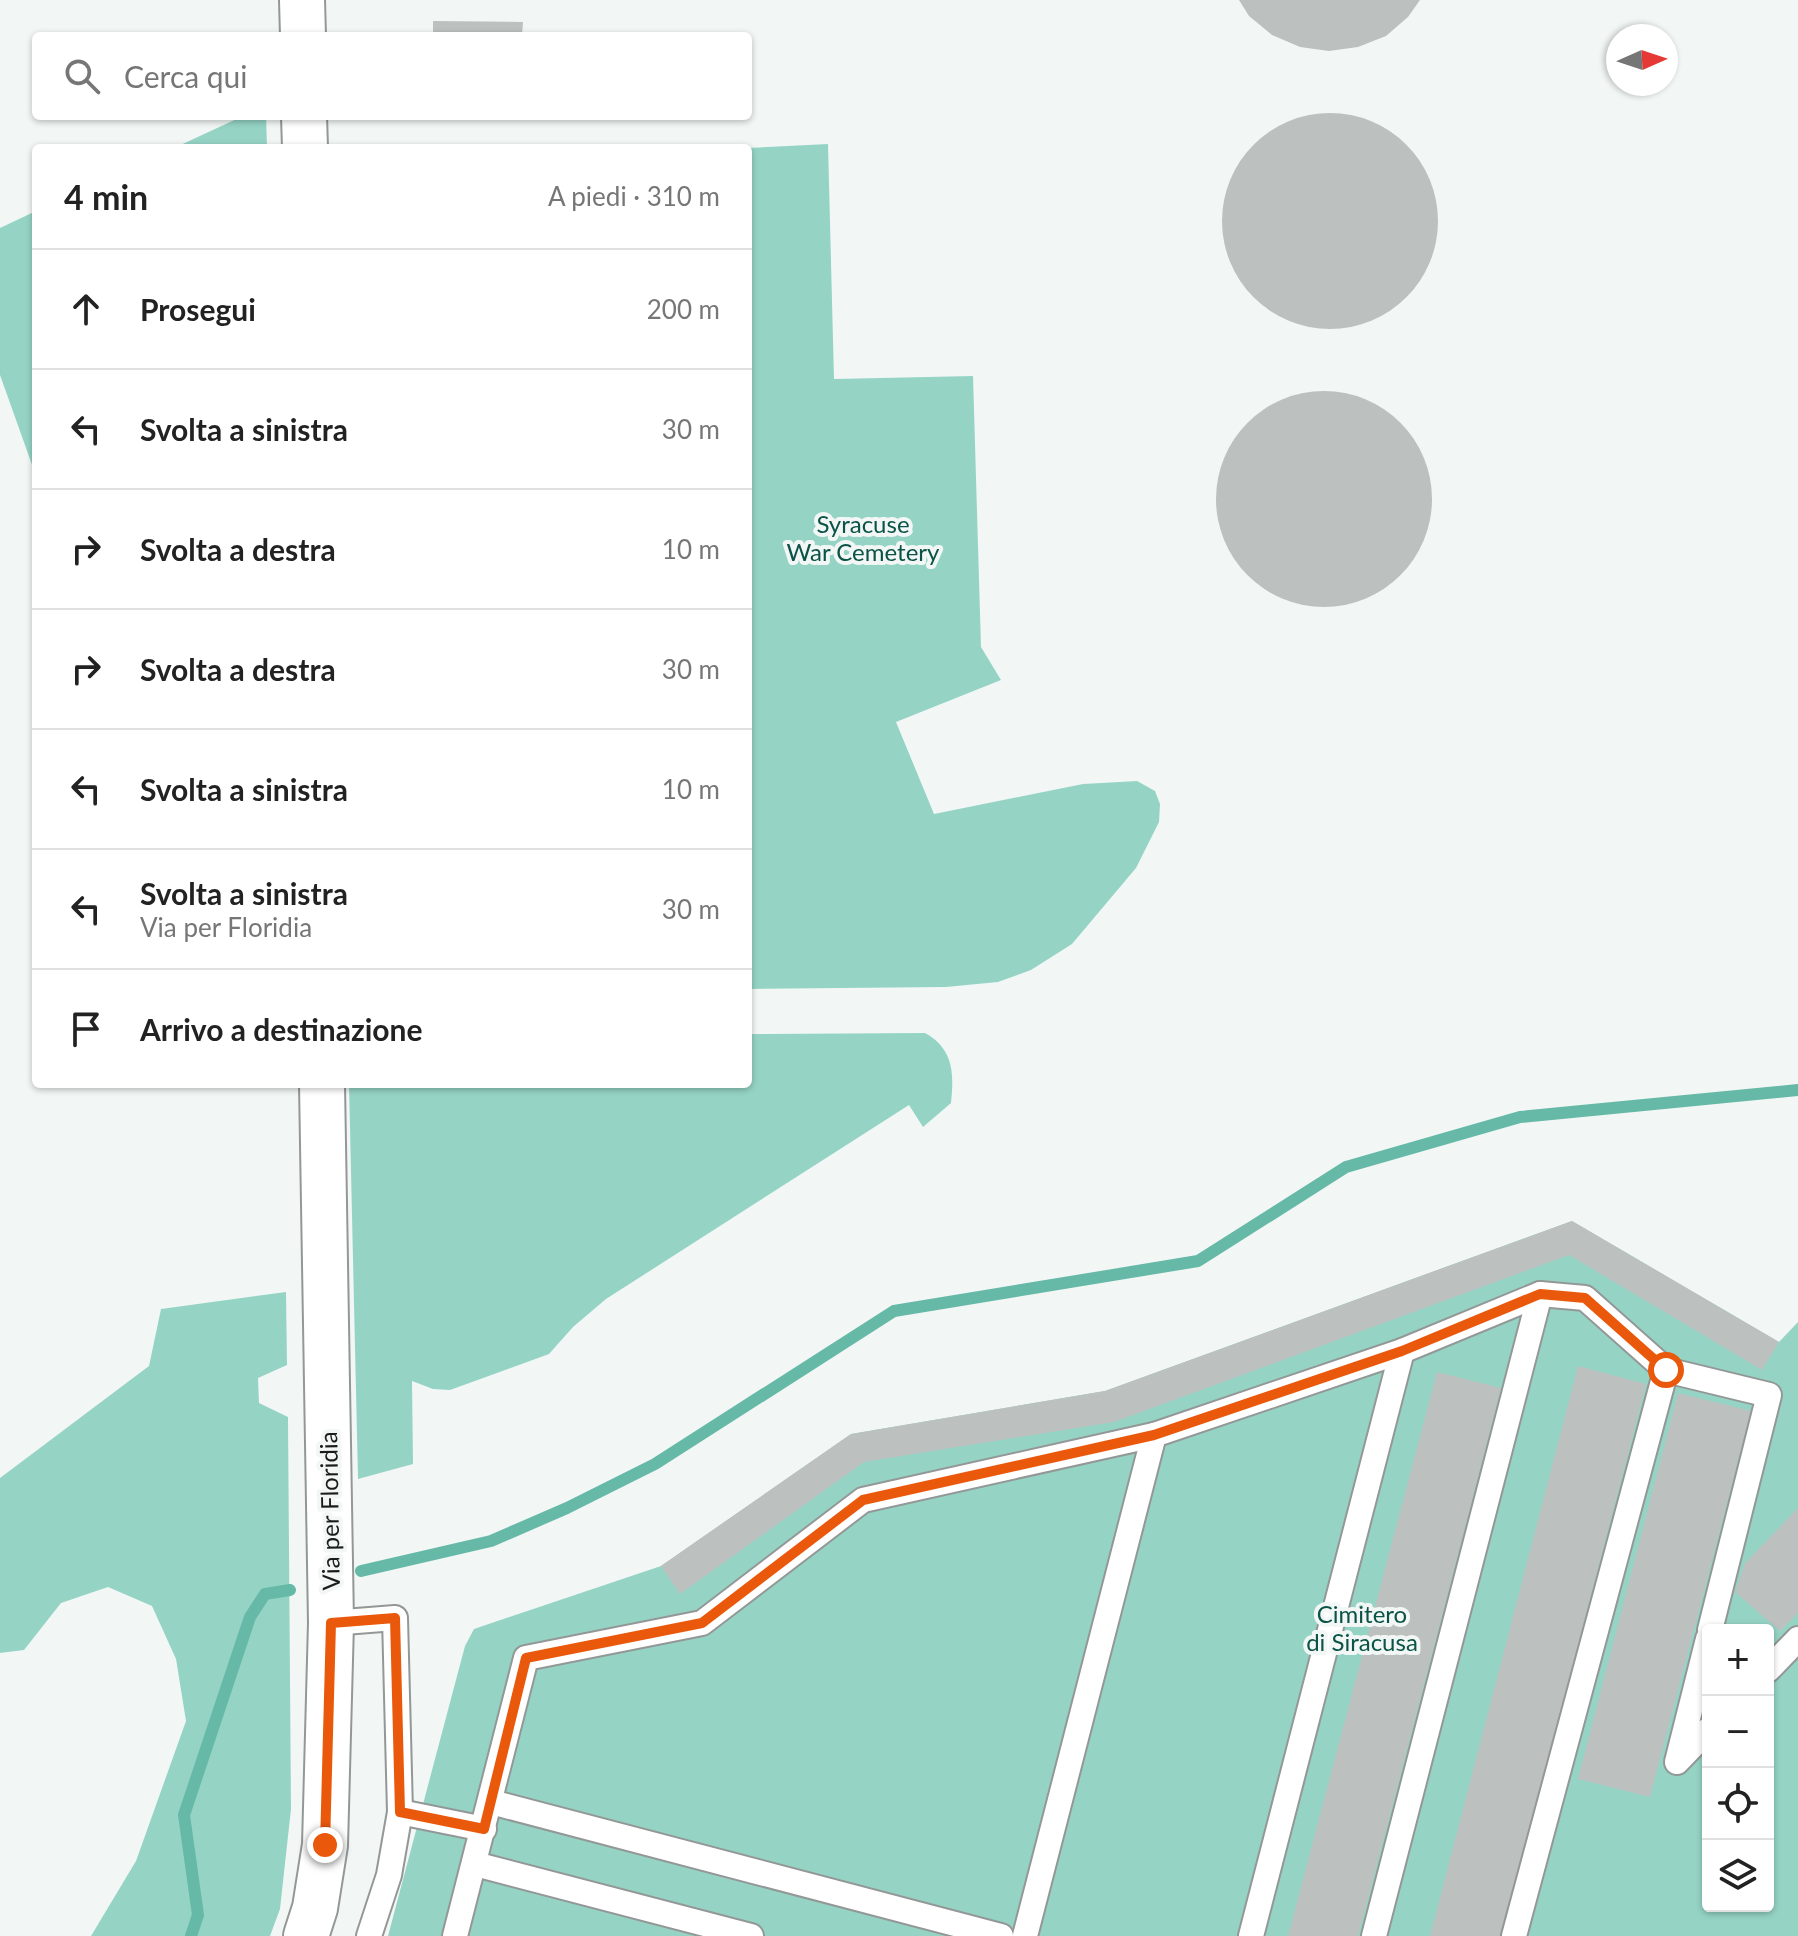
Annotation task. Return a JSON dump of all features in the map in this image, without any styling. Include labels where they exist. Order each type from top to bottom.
[{"type":"main road","points":[[302,0],[303,32]]},
{"type":"main road","points":[[304,120],[305,144]]},
{"type":"main road","name":"Via per Floridia","points":[[306,1936],[315,1908],[325,1845],[331,1623],[322,1088]]},
{"type":"lane","points":[[1374,1936],[1540,1294]]},
{"type":"lane","points":[[455,1936],[526,1658],[702,1623],[863,1500],[1154,1435],[1402,1351],[1540,1294],[1585,1298],[1666,1370],[1769,1395],[1712,1624]]},
{"type":"lane","points":[[1251,1936],[1402,1351]]},
{"type":"lane","points":[[1514,1936],[1666,1370]]},
{"type":"lane","points":[[1025,1936],[1154,1435]]},
{"type":"lane","points":[[331,1623],[395,1618],[400,1812],[389,1875],[369,1936]]},
{"type":"lane","points":[[1774,1664],[1798,1639]]},
{"type":"lane","points":[[1702,1663],[1677,1762],[1702,1736]]},
{"type":"lane","points":[[491,1802],[1001,1936]]},
{"type":"lane","points":[[400,1812],[484,1829]]},
{"type":"lane","points":[[475,1864],[751,1936]]},
{"type":"green space","points":[[234,120],[266,120],[267,144],[183,144]]},
{"type":"green space","name":"Syracuse War Cemetery","points":[[828,144],[834,379],[973,376],[981,647],[1001,680],[896,722],[934,814],[1083,784],[1137,781],[1155,791],[1160,804],[1159,822],[1136,868],[1072,944],[1031,970],[998,982],[946,987],[752,989],[752,148]]},
{"type":"green space","points":[[32,213],[32,465],[0,375],[0,228]]},
{"type":"green space","points":[[925,1033],[942,1047],[950,1063],[951,1103],[923,1127],[909,1105],[606,1299],[573,1327],[549,1354],[450,1390],[433,1389],[412,1381],[413,1464],[358,1479],[349,1088],[752,1088],[752,1034]]},
{"type":"green space","name":"Cimitero di Siracusa","points":[[1572,1221],[1779,1342],[1798,1322],[1798,1936],[388,1936],[465,1646],[474,1629],[661,1566],[851,1434],[1105,1391]]},
{"type":"green space","points":[[286,1292],[287,1365],[258,1378],[259,1403],[288,1417],[291,1809],[280,1909],[270,1936],[91,1936],[136,1861],[186,1721],[176,1659],[152,1606],[108,1587],[61,1603],[24,1650],[0,1653],[0,1478],[149,1366],[161,1309]]},
{"type":"building","points":[[1239,0],[1420,0],[1408,17],[1386,36],[1358,47],[1329,51],[1300,47],[1272,35],[1249,16]]},
{"type":"building","points":[[433,21],[523,22],[522,32],[433,32]]},
{"type":"building","points":[[1330,113],[1351,115],[1371,122],[1390,131],[1406,145],[1420,161],[1429,180],[1436,200],[1436,242],[1429,262],[1420,281],[1406,297],[1390,311],[1371,320],[1351,327],[1330,329],[1309,327],[1289,320],[1270,311],[1254,297],[1240,281],[1231,262],[1224,242],[1222,221],[1224,200],[1231,180],[1240,161],[1254,145],[1270,131],[1289,122],[1309,115]]},
{"type":"building","points":[[1324,391],[1345,393],[1365,400],[1384,409],[1400,423],[1414,439],[1423,458],[1430,478],[1430,520],[1423,540],[1414,559],[1400,575],[1384,589],[1365,598],[1345,605],[1324,607],[1303,605],[1283,598],[1264,589],[1248,575],[1234,559],[1225,540],[1218,520],[1216,499],[1218,478],[1225,458],[1234,439],[1248,423],[1264,409],[1283,400],[1303,393]]},
{"type":"building","points":[[1572,1221],[1779,1342],[1762,1370],[1569,1255],[1114,1422],[864,1462],[680,1594],[661,1566],[851,1434],[1105,1391]]},
{"type":"building","points":[[1578,1366],[1646,1384],[1502,1936],[1430,1936]]},
{"type":"building","points":[[1437,1372],[1501,1388],[1358,1936],[1288,1936]]},
{"type":"building","points":[[1678,1393],[1751,1411],[1650,1797],[1578,1779]]},
{"type":"building","points":[[1798,1508],[1798,1613],[1780,1631],[1735,1592],[1745,1563]]},
{"type":"waterway","points":[[361,1571],[491,1541],[567,1508],[655,1464],[894,1311],[1198,1261],[1346,1167],[1520,1117],[1798,1090]]},
{"type":"waterway","points":[[191,1936],[198,1915],[184,1815],[250,1617],[265,1594],[290,1590]]},
{"type":"route","points":[[325,1845],[331,1623],[395,1618],[400,1812],[484,1829],[526,1658],[702,1623],[863,1500],[1154,1435],[1402,1351],[1540,1294],[1585,1298],[1666,1370]]}]
